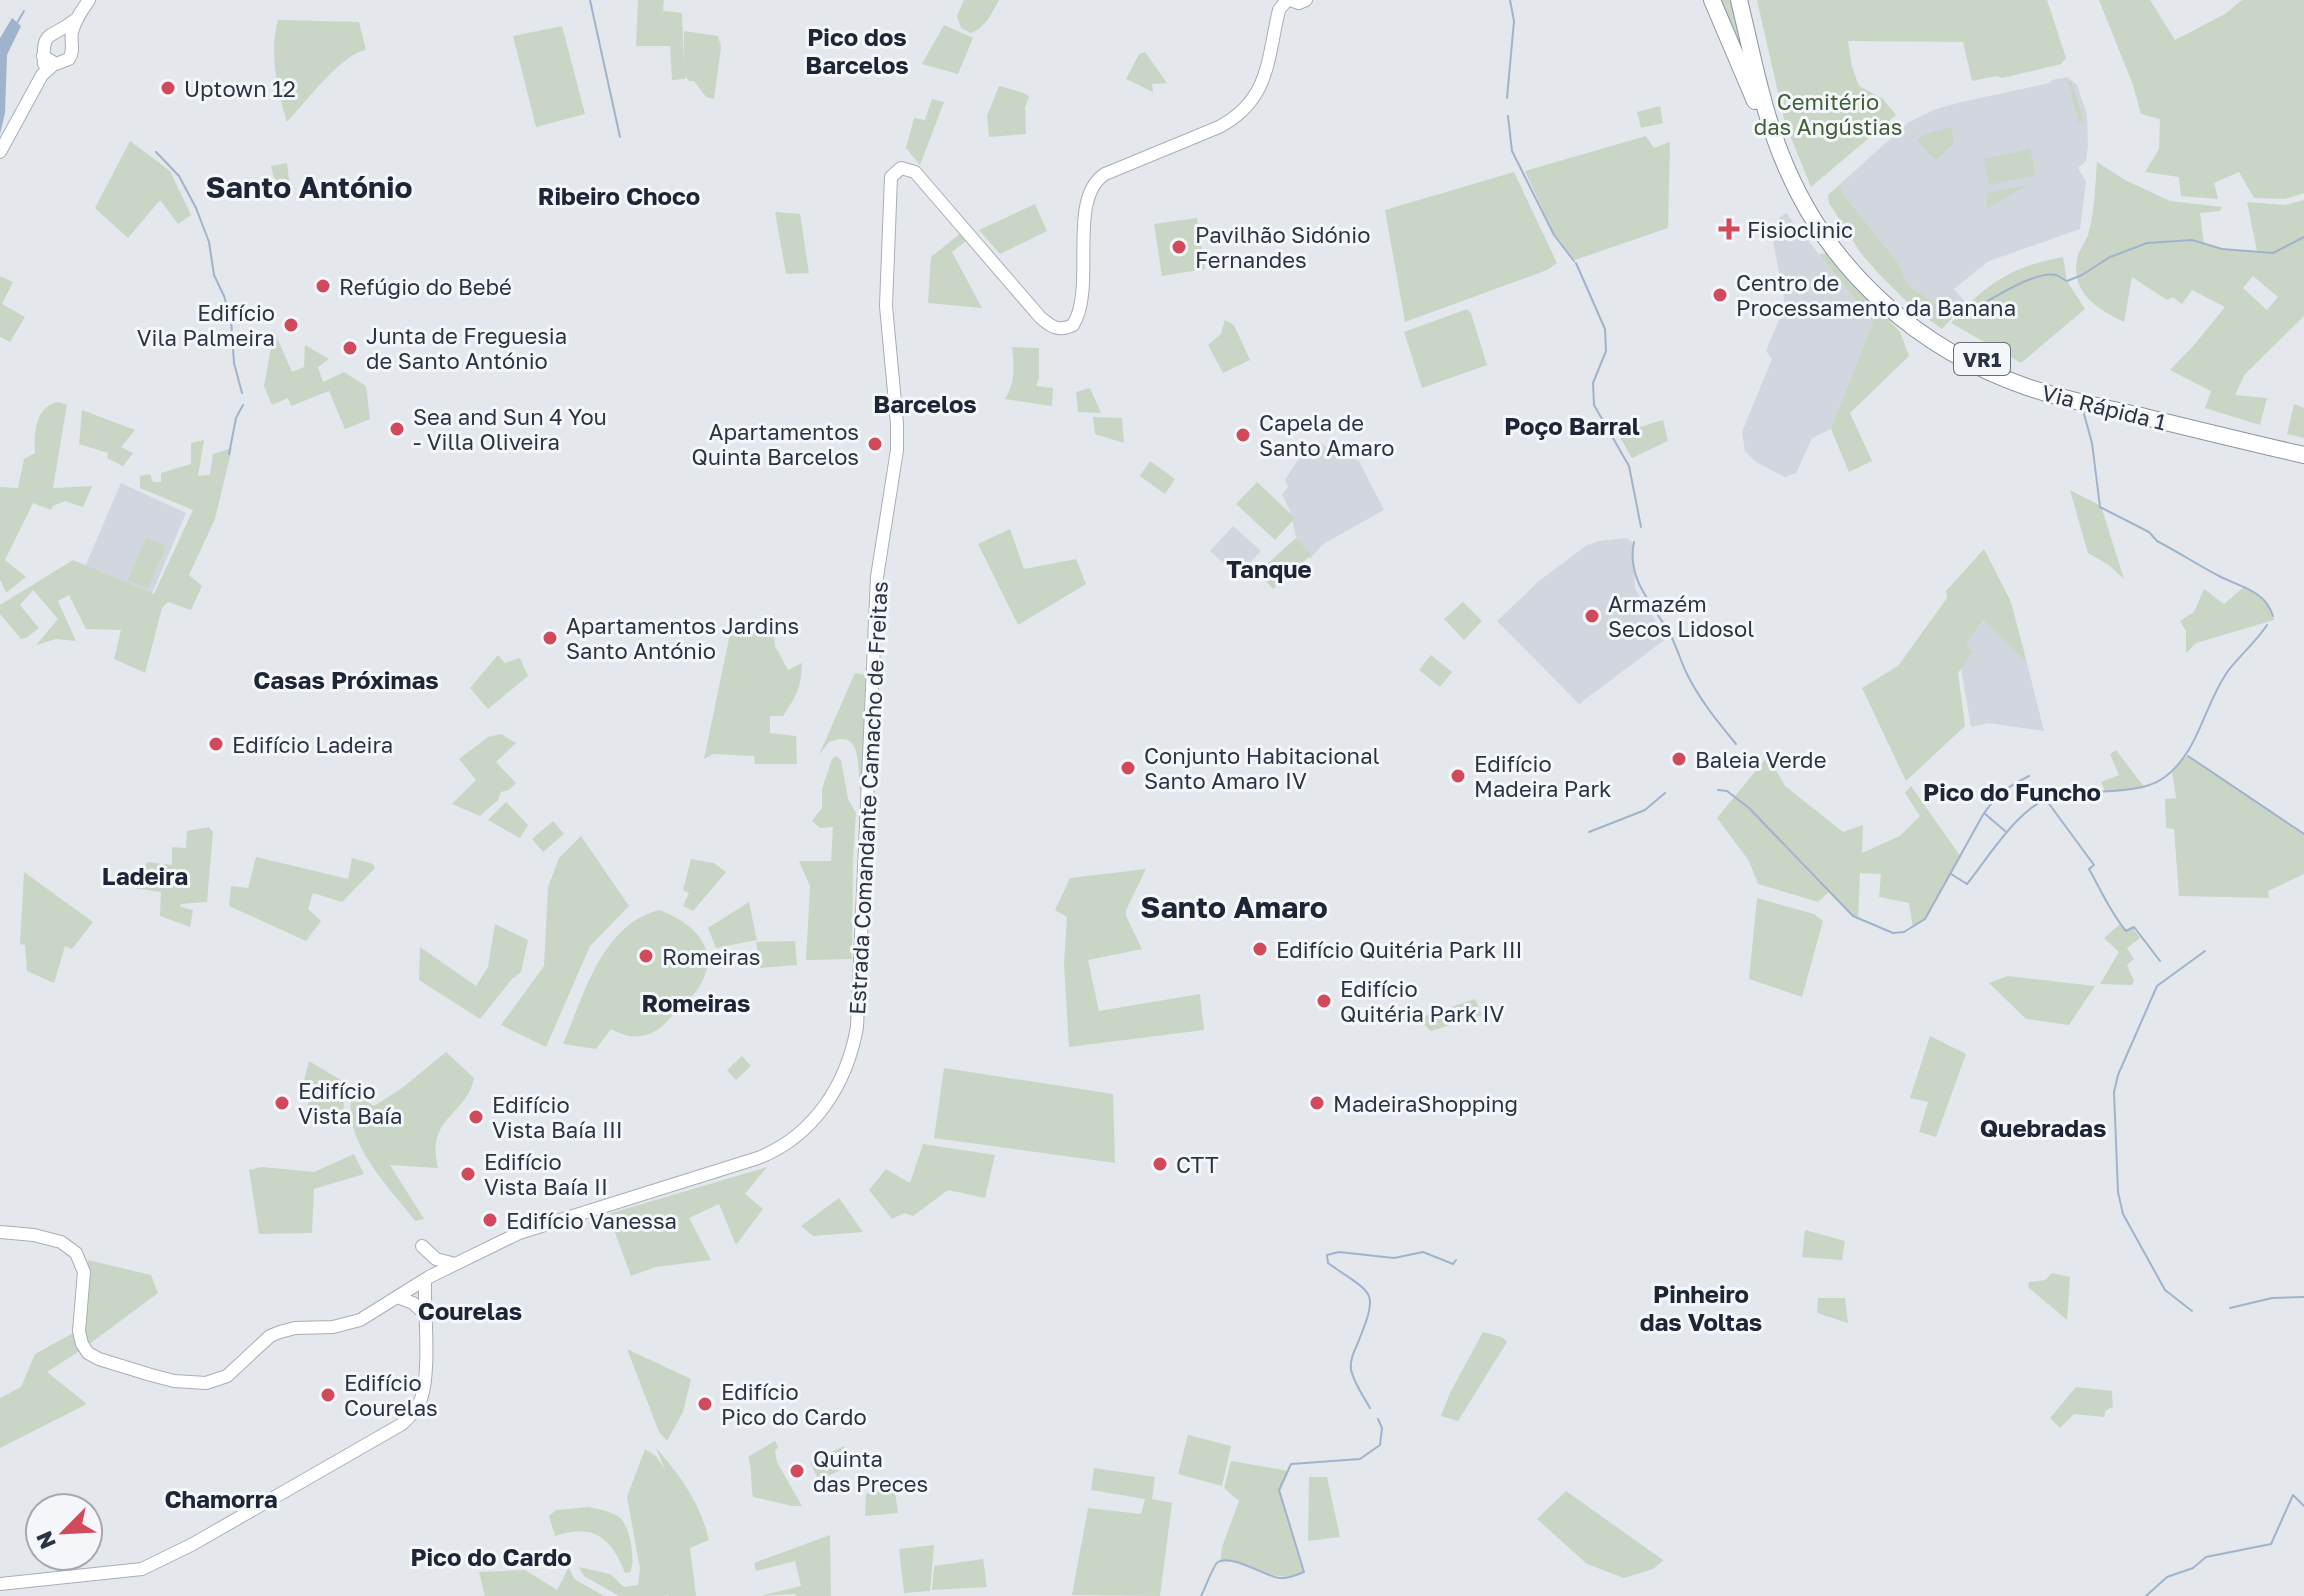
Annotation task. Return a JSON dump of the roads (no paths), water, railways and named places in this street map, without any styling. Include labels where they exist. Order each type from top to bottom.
[{"type":"highway","points":[[1712,0],[1779,150]]},
{"type":"highway","name":"Via Rápida 1","points":[[1739,0],[1779,150],[1811,216],[1844,262],[1896,315],[1952,353],[1996,375],[2045,393],[2304,455]]},
{"type":"highway","name":"Via Rápida 1","points":[[1750,5],[1779,122],[1801,179],[1819,212],[1851,256],[1904,309],[1967,351],[2022,375],[2066,389],[2304,445]]},
{"type":"main road","points":[[49,60],[69,59],[76,20],[89,0]]},
{"type":"main road","points":[[1289,0],[1299,3],[1306,0]]},
{"type":"main road","name":"Estrada Comandante Camacho de Freitas","points":[[0,1232],[34,1235],[61,1242],[82,1261],[84,1272],[79,1331],[85,1349],[99,1359],[174,1381],[214,1382],[235,1371],[270,1336],[295,1328],[343,1325],[369,1315],[425,1280],[519,1233],[766,1155],[813,1121],[836,1091],[846,1069],[857,1027],[877,577],[897,450],[886,306],[891,177],[901,168],[915,172],[1040,317],[1057,329],[1067,328],[1073,325],[1081,307],[1086,223],[1092,187],[1105,174],[1219,127],[1250,105],[1262,84],[1279,10],[1289,0]]},
{"type":"main road","points":[[0,152],[49,60],[44,41],[76,20]]},
{"type":"main road","points":[[57,33],[71,41]]},
{"type":"main road","points":[[422,1246],[436,1259],[455,1264]]},
{"type":"main road","points":[[0,1584],[142,1569],[193,1544],[402,1424],[417,1408],[422,1394],[425,1280]]},
{"type":"main road","points":[[397,1297],[413,1303],[425,1314]]},
{"type":"water","points":[[12,18],[21,26],[7,55],[5,113],[0,134],[0,38]]},
{"type":"waterway","name":"Ribeiro Choco","points":[[590,0],[620,137]]},
{"type":"waterway","points":[[1507,98],[1514,21],[1510,0]]},
{"type":"waterway","points":[[17,23],[24,11]]},
{"type":"waterway","points":[[1508,116],[1512,151],[1554,235],[1574,261]]},
{"type":"waterway","points":[[156,152],[179,176],[209,242],[214,275],[231,320],[234,363],[242,393]]},
{"type":"waterway","points":[[1979,306],[2016,285],[2038,277],[2056,275],[2067,281],[2110,257],[2147,243],[2192,240],[2222,249],[2273,253],[2304,237]]},
{"type":"waterway","points":[[1576,263],[1605,329],[1606,351],[1593,383],[1594,405],[1629,466],[1641,527]]},
{"type":"waterway","points":[[229,454],[236,418],[243,405]]},
{"type":"waterway","points":[[2084,414],[2092,443],[2100,507],[2149,532],[2157,541],[2211,572],[2251,590],[2264,600],[2273,616]]},
{"type":"waterway","points":[[1634,542],[1634,567],[1642,590],[1669,632],[1697,691],[1736,744]]},
{"type":"waterway","points":[[1951,874],[1967,884],[2006,833],[2042,801],[2067,794],[2139,788],[2162,779],[2174,769],[2193,743],[2228,671],[2267,625]]},
{"type":"waterway","points":[[2188,756],[2304,834]]},
{"type":"waterway","points":[[1985,812],[2004,791],[2029,776]]},
{"type":"waterway","points":[[1718,790],[1727,791],[1749,808],[1853,916],[1893,933],[1904,932],[1925,919],[1984,813],[2005,831]]},
{"type":"waterway","points":[[1589,832],[1645,810],[1665,793]]},
{"type":"waterway","points":[[2047,801],[2094,865],[2089,869],[2120,924],[2126,931],[2134,927],[2160,961]]},
{"type":"waterway","points":[[2192,1311],[2165,1290],[2123,1214],[2118,1192],[2114,1092],[2118,1075],[2157,986],[2205,951]]},
{"type":"waterway","points":[[1370,1408],[1354,1379],[1351,1366],[1369,1313],[1368,1295],[1328,1263],[1327,1255],[1339,1252],[1394,1258],[1423,1252],[1453,1264],[1456,1260]]},
{"type":"waterway","points":[[2230,1308],[2272,1298],[2304,1297]]},
{"type":"waterway","points":[[1201,1596],[1216,1564],[1224,1560],[1279,1578],[1304,1572],[1279,1490],[1291,1464],[1360,1459],[1380,1445],[1382,1428],[1378,1419]]},
{"type":"waterway","points":[[2146,1596],[2167,1577],[2193,1568],[2206,1557],[2271,1544],[2293,1495],[2304,1506]]},
{"type":"place","name":"Uptown 12","points":[[168,88]]},
{"type":"place","name":"Fisioclinic","points":[[1729,229]]},
{"type":"place","name":"Pavilhão Sidónio Fernandes","points":[[1179,247]]},
{"type":"place","name":"Refúgio do Bebé","points":[[323,286]]},
{"type":"place","name":"Centro de Processamento da Banana","points":[[1720,295]]},
{"type":"place","name":"Edifício Vila Palmeira","points":[[291,325]]},
{"type":"place","name":"Junta de Freguesia de Santo António","points":[[350,348]]},
{"type":"place","name":"Sea and Sun 4 You - Villa Oliveira","points":[[397,429]]},
{"type":"place","name":"Capela de Santo Amaro","points":[[1243,435]]},
{"type":"place","name":"Apartamentos Quinta Barcelos","points":[[875,444]]},
{"type":"place","name":"Armazém Secos Lidosol","points":[[1592,616]]},
{"type":"place","name":"Apartamentos Jardins Santo António","points":[[550,638]]},
{"type":"place","name":"Edifício Ladeira","points":[[216,744]]},
{"type":"place","name":"Baleia Verde","points":[[1679,759]]},
{"type":"place","name":"Conjunto Habitacional Santo Amaro IV","points":[[1128,768]]},
{"type":"place","name":"Edifício Madeira Park","points":[[1458,776]]},
{"type":"place","name":"Edifício Quitéria Park III","points":[[1260,949]]},
{"type":"place","name":"Romeiras","points":[[646,956]]},
{"type":"place","name":"Edifício Quitéria Park IV","points":[[1324,1001]]},
{"type":"place","name":"Edifício Vista Baía","points":[[282,1103]]},
{"type":"place","name":"MadeiraShopping","points":[[1317,1103]]},
{"type":"place","name":"Edifício Vista Baía III","points":[[476,1117]]},
{"type":"place","name":"CTT","points":[[1160,1164]]},
{"type":"place","name":"Edifício Vista Baía II","points":[[468,1174]]},
{"type":"place","name":"Edifício Vanessa","points":[[490,1220]]},
{"type":"place","name":"Edifício Courelas","points":[[328,1395]]},
{"type":"place","name":"Edifício Pico do Cardo","points":[[705,1404]]},
{"type":"place","name":"Quinta das Preces","points":[[797,1471]]},
{"type":"district","name":"Pico dos Barcelos","points":[[857,50]]},
{"type":"district","name":"Santo António","points":[[309,187]]},
{"type":"district","name":"Ribeiro Choco","points":[[619,195]]},
{"type":"district","name":"Barcelos","points":[[925,403]]},
{"type":"district","name":"Poço Barral","points":[[1572,425]]},
{"type":"district","name":"Tanque","points":[[1269,568]]},
{"type":"district","name":"Casas Próximas","points":[[346,679]]},
{"type":"district","name":"Pico do Funcho","points":[[2012,791]]},
{"type":"district","name":"Ladeira","points":[[145,875]]},
{"type":"district","name":"Santo Amaro","points":[[1234,907]]},
{"type":"district","name":"Romeiras","points":[[696,1002]]},
{"type":"district","name":"Quebradas","points":[[2043,1127]]},
{"type":"district","name":"Pinheiro das Voltas","points":[[1701,1307]]},
{"type":"district","name":"Courelas","points":[[470,1310]]},
{"type":"district","name":"Chamorra","points":[[221,1498]]},
{"type":"district","name":"Pico do Cardo","points":[[491,1556]]},
{"type":"park label","name":"Cemitério das Angústias","points":[[1828,114]]}]
